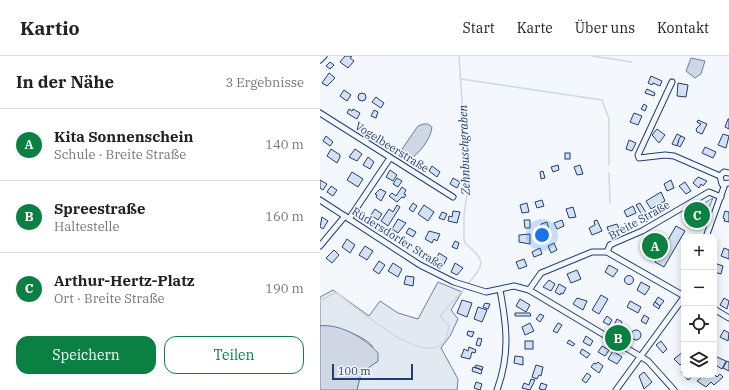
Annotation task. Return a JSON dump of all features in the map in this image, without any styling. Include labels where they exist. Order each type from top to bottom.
[{"type":"street","points":[[320,60],[324,56]]},
{"type":"street","points":[[672,82],[638,154],[639,158],[665,155],[674,156],[720,176]]},
{"type":"street","name":"Vogelbeerstraße","points":[[320,113],[453,198]]},
{"type":"street","points":[[320,246],[347,217],[390,158]]},
{"type":"street","points":[[707,234],[727,184],[720,182],[720,176],[724,172],[729,172]]},
{"type":"street","name":"Breite Straße","points":[[529,290],[541,273],[592,252],[608,252],[610,246],[614,243],[642,231],[709,192],[721,197]]},
{"type":"street","name":"Rüdersdorfer Straße","points":[[320,200],[420,265],[463,286],[486,292],[514,286],[529,290],[641,356],[648,361],[674,390]]},
{"type":"street","points":[[608,252],[681,294]]},
{"type":"street","points":[[497,390],[504,372],[507,334],[500,290]]},
{"type":"street","points":[[616,390],[681,300]]},
{"type":"street","points":[[717,311],[729,318]]},
{"type":"shaded area","points":[[691,58],[705,61],[701,74],[695,78],[686,71]]},
{"type":"shaded area","points":[[428,124],[432,127],[427,141],[413,157],[409,160],[404,159],[402,149],[418,126]]},
{"type":"shaded area","points":[[713,198],[705,217],[694,209]]},
{"type":"shaded area","points":[[438,282],[462,292],[451,310],[458,319],[450,336],[441,348],[458,379],[457,390],[357,390],[361,373],[378,361],[375,351],[363,338],[340,329],[320,326],[320,297],[333,290],[369,316],[380,301],[398,313],[418,319]]},
{"type":"shaded area","points":[[320,326],[336,327],[352,333],[367,342],[378,353],[378,361],[361,373],[357,390],[320,390]]},
{"type":"building","points":[[345,56],[352,56],[350,58],[354,61],[348,68],[340,62]]},
{"type":"building","points":[[330,62],[334,65],[330,69],[326,66]]},
{"type":"building","points":[[329,73],[335,78],[327,86],[322,83]]},
{"type":"building","points":[[651,76],[662,81],[660,86],[653,83],[652,85],[648,83]]},
{"type":"building","points":[[678,83],[688,85],[686,97],[677,96]]},
{"type":"building","points":[[647,89],[655,93],[654,96],[645,93]]},
{"type":"building","points":[[344,90],[351,95],[347,101],[340,96]]},
{"type":"building","points":[[362,93],[365,94],[365,100],[362,101],[359,100],[358,97],[359,94]]},
{"type":"building","points":[[376,97],[384,103],[381,108],[372,102]]},
{"type":"building","points":[[644,104],[647,106],[645,111],[641,109]]},
{"type":"building","points":[[349,109],[352,111],[353,109],[360,113],[357,119],[347,113]]},
{"type":"building","points":[[374,110],[378,112],[376,118],[371,116]]},
{"type":"building","points":[[634,113],[642,116],[638,125],[630,122]]},
{"type":"building","points":[[729,119],[729,129],[725,127]]},
{"type":"building","points":[[698,120],[707,124],[702,134],[697,132],[696,129],[701,124],[697,122]]},
{"type":"building","points":[[657,129],[665,135],[659,143],[652,135]]},
{"type":"building","points":[[677,134],[681,136],[677,146],[672,144]]},
{"type":"building","points":[[723,134],[729,136],[726,148],[718,145]]},
{"type":"building","points":[[326,136],[333,142],[330,146],[323,141]]},
{"type":"building","points":[[681,136],[685,138],[680,147],[677,145]]},
{"type":"building","points":[[629,140],[636,143],[632,151],[626,149]]},
{"type":"building","points":[[705,147],[716,152],[713,158],[702,153]]},
{"type":"building","points":[[331,149],[340,155],[337,163],[327,156]]},
{"type":"building","points":[[355,149],[362,154],[357,161],[349,157]]},
{"type":"building","points":[[565,153],[570,153],[570,159],[565,159]]},
{"type":"building","points":[[368,157],[374,162],[370,169],[363,165]]},
{"type":"building","points":[[558,165],[559,170],[553,172],[551,167]]},
{"type":"building","points":[[580,165],[583,174],[577,175],[574,167]]},
{"type":"building","points":[[432,166],[440,172],[437,177],[429,171]]},
{"type":"building","points":[[390,170],[397,175],[393,181],[386,177]]},
{"type":"building","points":[[543,171],[545,178],[541,179],[540,172]]},
{"type":"building","points":[[352,172],[363,179],[358,187],[347,180]]},
{"type":"building","points":[[698,177],[707,181],[703,186],[701,184],[699,188],[693,183]]},
{"type":"building","points":[[397,178],[402,181],[398,187],[393,184]]},
{"type":"building","points":[[453,178],[460,182],[457,188],[450,184]]},
{"type":"building","points":[[320,180],[327,184],[323,190],[320,188]]},
{"type":"building","points":[[671,180],[674,188],[667,191],[664,184]]},
{"type":"building","points":[[685,182],[691,191],[686,194],[679,186]]},
{"type":"building","points":[[331,186],[337,190],[333,196],[327,192]]},
{"type":"building","points":[[402,187],[406,190],[404,194],[406,195],[404,198],[402,197],[397,202],[389,196],[392,193],[396,196]]},
{"type":"building","points":[[380,189],[386,192],[381,201],[375,194]]},
{"type":"building","points":[[661,192],[665,201],[651,209],[646,201]]},
{"type":"building","points":[[542,200],[544,206],[537,208],[535,202]]},
{"type":"building","points":[[413,203],[417,206],[413,212],[409,209]]},
{"type":"building","points":[[527,203],[529,212],[522,213],[520,205]]},
{"type":"building","points":[[640,203],[650,219],[646,222],[636,205]]},
{"type":"building","points":[[397,205],[400,207],[388,226],[381,221],[389,209],[393,212]]},
{"type":"building","points":[[424,205],[434,212],[428,221],[418,214]]},
{"type":"building","points":[[633,206],[636,213],[627,217],[624,211]]},
{"type":"building","points":[[573,207],[576,217],[569,218],[566,209]]},
{"type":"building","points":[[375,209],[382,214],[378,220],[371,215]]},
{"type":"building","points":[[453,211],[460,212],[457,223],[448,221],[449,216],[452,217]]},
{"type":"building","points":[[725,211],[729,212],[729,222],[724,221],[725,219],[723,218]]},
{"type":"building","points":[[442,212],[447,214],[444,220],[439,218]]},
{"type":"building","points":[[322,217],[328,221],[323,229],[320,227]]},
{"type":"building","points":[[398,219],[406,223],[398,233],[392,229]]},
{"type":"building","points":[[524,220],[530,220],[530,228],[525,228]]},
{"type":"building","points":[[562,220],[564,226],[557,229],[554,223]]},
{"type":"building","points":[[597,220],[602,231],[592,235],[589,228],[595,225],[594,221]]},
{"type":"building","points":[[547,222],[549,230],[543,231],[541,224]]},
{"type":"building","points":[[617,224],[620,231],[610,235],[607,227]]},
{"type":"building","points":[[676,226],[685,231],[683,234],[681,234],[681,238],[664,267],[655,262]]},
{"type":"building","points":[[409,228],[416,232],[413,237],[406,233]]},
{"type":"building","points":[[429,231],[440,234],[437,241],[434,239],[432,243],[425,239]]},
{"type":"building","points":[[530,234],[530,244],[519,242],[519,235]]},
{"type":"building","points":[[347,239],[355,245],[350,253],[342,247]]},
{"type":"building","points":[[455,241],[459,243],[457,249],[452,247]]},
{"type":"building","points":[[654,242],[660,246],[658,250],[661,251],[659,254],[657,253],[655,255],[649,252]]},
{"type":"building","points":[[554,243],[557,250],[551,253],[548,246]]},
{"type":"building","points":[[365,246],[373,251],[367,260],[359,255]]},
{"type":"building","points":[[540,248],[542,254],[534,257],[532,252]]},
{"type":"building","points":[[724,248],[729,250],[729,259],[721,256]]},
{"type":"building","points":[[334,250],[339,255],[332,263],[326,258]]},
{"type":"building","points":[[439,253],[447,258],[443,266],[435,262]]},
{"type":"building","points":[[524,259],[527,266],[519,269],[516,262]]},
{"type":"building","points":[[379,261],[385,265],[379,274],[373,270]]},
{"type":"building","points":[[393,263],[402,269],[398,277],[388,271]]},
{"type":"building","points":[[455,263],[463,268],[457,275],[451,272]]},
{"type":"building","points":[[717,264],[723,266],[721,274],[717,273]]},
{"type":"building","points":[[609,265],[618,270],[613,277],[605,272]]},
{"type":"building","points":[[577,270],[581,279],[571,283],[567,274]]},
{"type":"building","points":[[629,275],[634,280],[629,285],[624,280]]},
{"type":"building","points":[[406,276],[414,277],[413,286],[404,284]]},
{"type":"building","points":[[549,280],[555,284],[551,291],[543,287]]},
{"type":"building","points":[[641,282],[650,287],[645,295],[637,290]]},
{"type":"building","points":[[559,284],[566,288],[563,294],[561,293],[560,295],[555,292]]},
{"type":"building","points":[[601,295],[608,299],[599,314],[592,310]]},
{"type":"building","points":[[658,297],[664,301],[660,306],[655,302]]},
{"type":"building","points":[[577,298],[587,301],[583,310],[573,304]]},
{"type":"building","points":[[724,298],[729,301],[727,309],[720,305]]},
{"type":"building","points":[[520,299],[530,305],[526,312],[516,306]]},
{"type":"building","points":[[462,300],[472,303],[467,317],[457,313]]},
{"type":"building","points":[[630,301],[641,307],[638,313],[627,307]]},
{"type":"building","points":[[655,302],[660,306],[659,309],[653,305]]},
{"type":"building","points":[[485,303],[490,304],[488,309],[483,307]]},
{"type":"building","points":[[478,307],[487,310],[482,322],[474,319]]},
{"type":"building","points":[[515,313],[530,313],[531,316],[515,316]]},
{"type":"building","points":[[540,314],[544,316],[540,322],[536,319]]},
{"type":"building","points":[[644,315],[649,318],[646,324],[641,321]]},
{"type":"building","points":[[607,316],[612,320],[609,325],[603,322]]},
{"type":"building","points":[[617,319],[622,322],[619,328],[614,325]]},
{"type":"building","points":[[530,323],[534,331],[525,335],[522,327]]},
{"type":"building","points":[[558,323],[562,325],[557,333],[553,331]]},
{"type":"building","points":[[634,330],[638,330],[640,331],[640,339],[634,340],[631,337],[631,333]]},
{"type":"building","points":[[724,330],[729,333],[728,341],[720,337]]},
{"type":"building","points":[[468,331],[474,332],[472,337],[467,335]]},
{"type":"building","points":[[586,336],[593,341],[590,346],[583,342]]},
{"type":"building","points":[[478,338],[482,339],[480,346],[476,345]]},
{"type":"building","points":[[569,340],[575,344],[573,346],[567,343]]},
{"type":"building","points":[[525,341],[533,341],[533,349],[525,349]]},
{"type":"building","points":[[661,341],[667,349],[663,353],[656,345]]},
{"type":"building","points":[[602,346],[609,350],[605,356],[598,352]]},
{"type":"building","points":[[469,347],[476,350],[475,353],[472,352],[470,359],[461,357],[464,349],[468,351]]},
{"type":"building","points":[[582,349],[590,354],[587,358],[580,353]]},
{"type":"building","points":[[613,351],[622,357],[617,364],[608,359]]},
{"type":"building","points":[[681,353],[681,364],[674,359]]},
{"type":"building","points":[[515,356],[523,357],[523,365],[514,363]]},
{"type":"building","points":[[717,357],[726,361],[722,369],[717,366]]},
{"type":"building","points":[[727,361],[729,362],[729,371],[723,368]]},
{"type":"building","points":[[598,362],[603,366],[599,373],[591,367],[594,363],[596,364]]},
{"type":"building","points":[[476,365],[483,367],[482,370],[475,367]]},
{"type":"building","points":[[536,365],[543,367],[541,376],[539,375],[537,379],[532,377]]},
{"type":"building","points":[[473,367],[482,370],[481,374],[472,371]]},
{"type":"building","points":[[644,372],[652,382],[644,389],[639,376]]},
{"type":"building","points":[[587,373],[591,376],[586,383],[582,380]]},
{"type":"building","points":[[720,374],[723,377],[714,385],[711,382],[706,387],[697,381],[700,378],[717,378]]},
{"type":"building","points":[[531,379],[535,380],[530,390],[522,388],[524,383],[529,385]]},
{"type":"building","points":[[476,382],[482,384],[480,390],[474,388]]},
{"type":"building","points":[[541,383],[547,385],[545,390],[539,389]]},
{"type":"waterway","name":"Zehnbuschgraben","points":[[459,56],[468,189],[464,215],[464,239],[465,243],[476,254],[481,262],[478,271],[468,284]]},
{"type":"waterway","points":[[592,56],[632,62]]},
{"type":"waterway","points":[[461,79],[602,100],[609,119],[609,165]]},
{"type":"waterway","points":[[609,173],[610,203]]},
{"type":"waterway","name":"Zehnbuschgraben","points":[[320,301],[332,294],[337,293],[379,325],[398,337],[416,346],[432,348],[443,342],[449,326],[440,316],[466,287]]},
{"type":"place","name":"Arthur-Hertz-Platz","points":[[697,215]]},
{"type":"place","name":"Kita Sonnenschein","points":[[655,246]]},
{"type":"place","name":"Spreestraße","points":[[618,338]]}]
